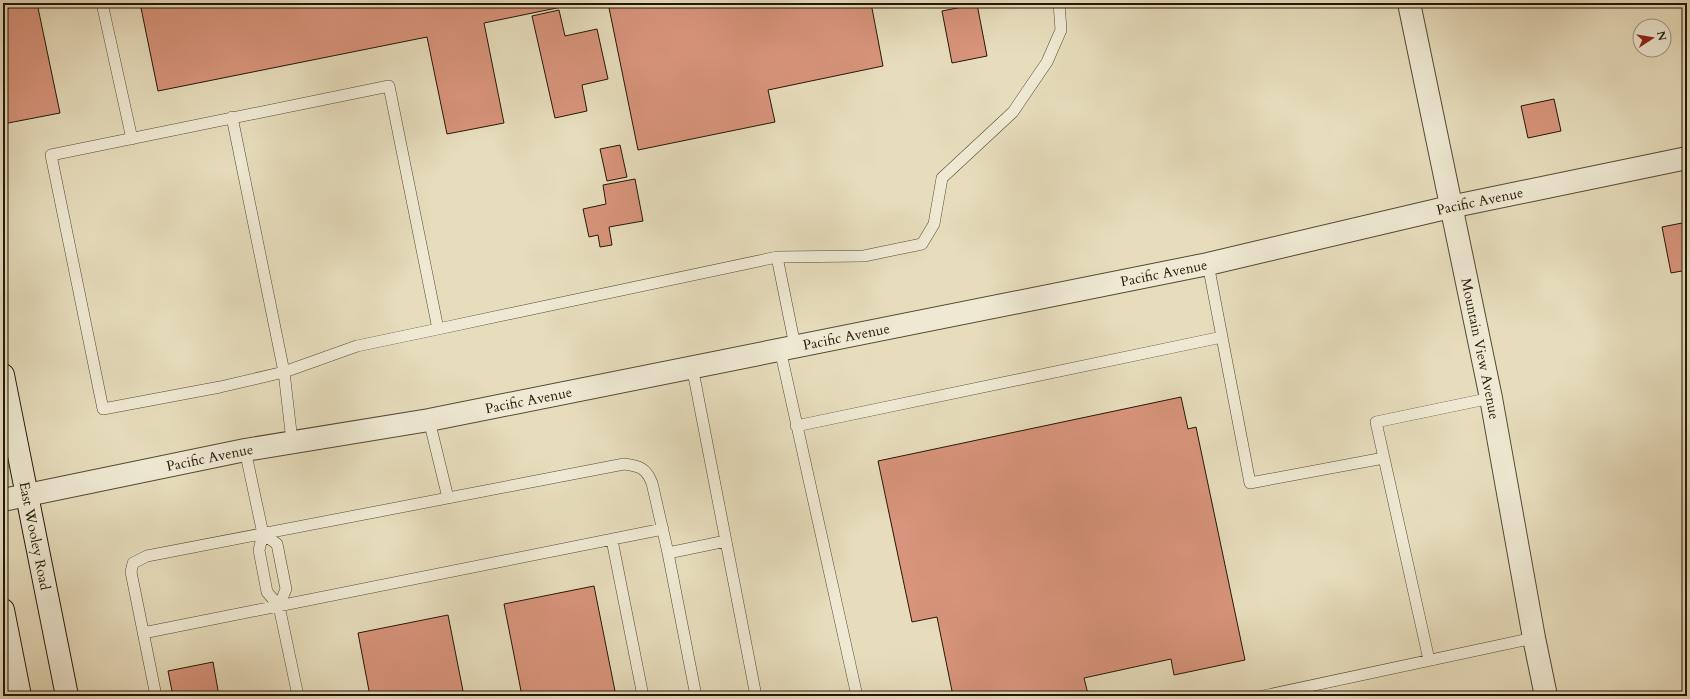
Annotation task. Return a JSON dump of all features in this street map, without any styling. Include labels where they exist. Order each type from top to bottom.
[{"type":"street","name":"Mountain View Avenue","points":[[1409,3],[1450,207],[1491,398],[1544,696]]},
{"type":"street","name":"Pacific Avenue","points":[[3,500],[292,441],[428,420],[1208,264],[1450,207],[1687,158]]},
{"type":"street","name":"East Wooley Road","points":[[3,375],[67,696]]},
{"type":"street","points":[[3,610],[20,696]]},
{"type":"lane","points":[[102,3],[132,138]]},
{"type":"lane","points":[[438,329],[389,86],[51,155],[103,409],[284,372],[357,346],[438,329],[778,257],[864,256],[922,244],[934,224],[942,178],[1013,112],[1047,62],[1061,30],[1059,3]]},
{"type":"lane","points":[[232,117],[284,372],[292,441]]},
{"type":"lane","points":[[778,257],[796,426],[857,696]]},
{"type":"lane","points":[[1208,264],[1250,483],[1384,458]]},
{"type":"lane","points":[[796,426],[1222,337]]},
{"type":"lane","points":[[692,366],[756,696]]},
{"type":"lane","points":[[1429,660],[1376,422],[1491,398]]},
{"type":"lane","points":[[428,420],[448,498]]},
{"type":"lane","points":[[245,450],[263,534],[258,550],[267,592],[279,606],[298,696]]},
{"type":"lane","points":[[156,696],[131,572],[133,563],[147,556],[624,464],[639,466],[648,474],[652,483],[668,553],[696,696]]},
{"type":"lane","points":[[143,634],[663,529]]},
{"type":"lane","points":[[263,534],[277,544],[286,589],[279,606]]},
{"type":"lane","points":[[612,540],[643,696]]},
{"type":"lane","points":[[668,553],[726,541]]},
{"type":"lane","points":[[1263,696],[1534,638]]},
{"type":"building","points":[[37,3],[60,113],[3,124],[3,9]]},
{"type":"building","points":[[140,3],[581,3],[484,23],[504,123],[447,134],[427,37],[158,91]]},
{"type":"building","points":[[608,3],[871,3],[883,66],[768,90],[775,122],[638,150]]},
{"type":"building","points":[[977,4],[987,56],[952,63],[942,11]]},
{"type":"building","points":[[559,10],[565,36],[597,29],[608,79],[582,85],[587,111],[555,118],[532,16]]},
{"type":"building","points":[[1554,99],[1561,131],[1528,138],[1521,106]]},
{"type":"building","points":[[620,145],[627,177],[607,181],[600,149]]},
{"type":"building","points":[[635,179],[643,221],[609,227],[612,245],[600,247],[598,235],[589,237],[583,209],[606,204],[603,185]]},
{"type":"building","points":[[1687,222],[1687,270],[1671,273],[1662,227]]},
{"type":"building","points":[[1181,397],[1188,429],[1196,427],[1245,660],[1174,675],[1171,659],[1084,678],[1088,694],[1080,696],[1008,696],[1008,693],[992,696],[953,696],[937,617],[912,622],[878,461]]},
{"type":"building","points":[[594,586],[616,696],[522,696],[504,604]]},
{"type":"building","points":[[448,615],[464,696],[370,696],[358,633]]},
{"type":"building","points":[[213,662],[219,696],[173,696],[168,671]]}]
